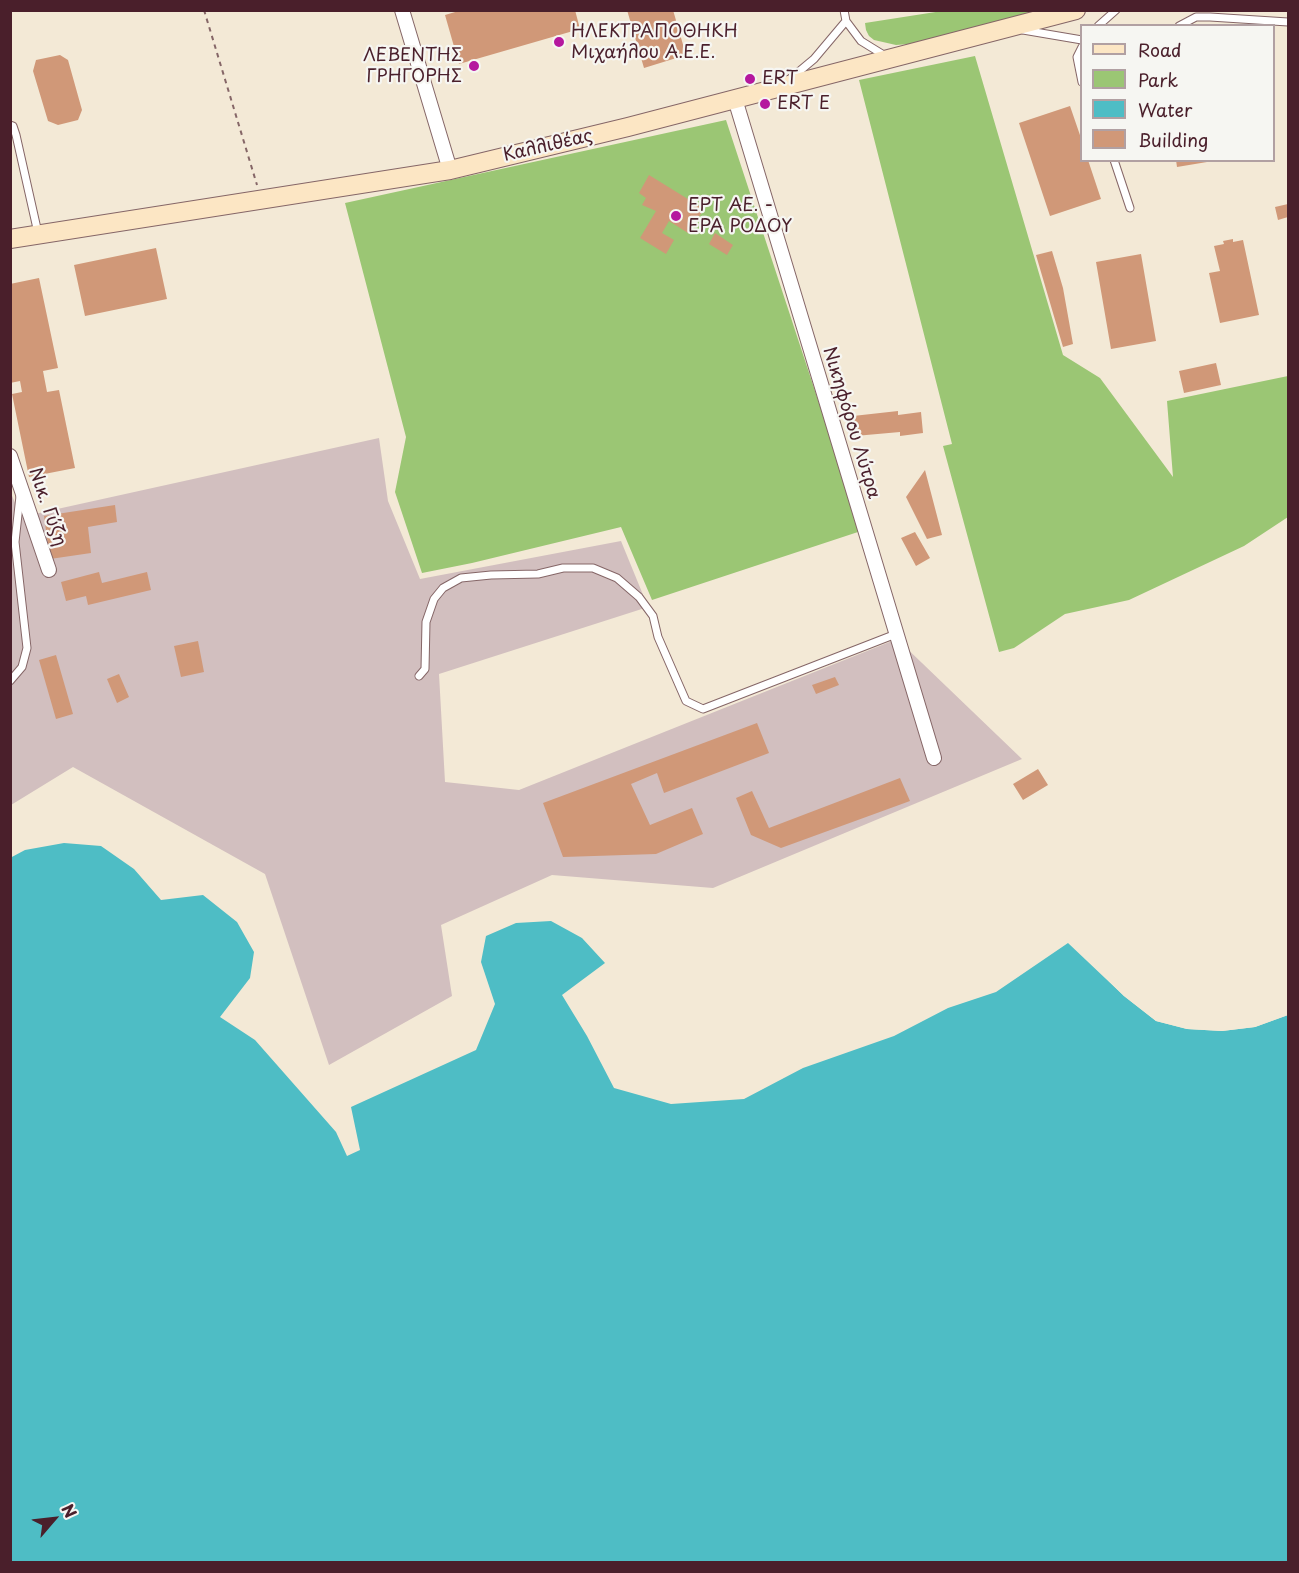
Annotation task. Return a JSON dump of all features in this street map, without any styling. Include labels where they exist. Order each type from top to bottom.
[{"type":"main road","name":"Καλλιθέας","points":[[10,239],[450,170],[628,127],[1076,10]]},
{"type":"street","points":[[402,10],[450,170]]},
{"type":"street","name":"Νικηφόρου Λύτρα","points":[[735,99],[934,758]]},
{"type":"street","name":"Νικ. Γύζη","points":[[10,456],[49,570]]},
{"type":"lane","points":[[844,10],[846,21],[861,41],[890,59]]},
{"type":"lane","points":[[1100,24],[1116,10]]},
{"type":"lane","points":[[1183,24],[1196,17],[1210,16],[1288,22]]},
{"type":"lane","points":[[780,88],[814,59],[846,21]]},
{"type":"lane","points":[[1006,28],[1080,40]]},
{"type":"lane","points":[[1080,51],[1077,57],[1080,72]]},
{"type":"lane","points":[[10,126],[13,126],[16,135],[38,233]]},
{"type":"lane","points":[[1115,162],[1130,208]]},
{"type":"lane","points":[[11,679],[22,667],[27,648],[15,542],[21,488]]},
{"type":"lane","points":[[419,676],[425,669],[426,622],[434,600],[443,588],[461,578],[538,574],[563,568],[593,568],[617,578],[639,597],[653,616],[658,637],[686,701],[703,709],[896,634]]},
{"type":"path","points":[[204,10],[261,199]]},
{"type":"shaded area","points":[[379,438],[388,501],[420,579],[621,541],[648,607],[439,674],[445,782],[519,790],[897,639],[1022,759],[713,888],[552,875],[441,925],[452,996],[329,1065],[265,874],[73,767],[11,805],[10,491],[21,517]]},
{"type":"green space","points":[[942,11],[1040,11],[909,44],[896,45],[874,40],[866,30],[865,23]]},
{"type":"green space","points":[[975,56],[1063,355],[1100,378],[1173,477],[1167,401],[1288,376],[1288,517],[1244,546],[1129,600],[1065,614],[1014,648],[999,652],[943,446],[952,444],[859,80]]},
{"type":"green space","points":[[726,120],[861,531],[652,600],[621,527],[422,573],[395,492],[406,437],[345,203]]},
{"type":"water","points":[[64,843],[101,846],[134,869],[161,900],[203,895],[237,922],[254,952],[250,978],[220,1017],[255,1040],[336,1132],[347,1156],[360,1150],[351,1107],[476,1050],[495,1004],[481,962],[486,936],[516,923],[551,921],[582,938],[605,963],[562,995],[587,1036],[614,1088],[671,1104],[744,1099],[803,1068],[894,1036],[948,1008],[996,992],[1068,943],[1124,996],[1156,1021],[1187,1029],[1222,1031],[1255,1027],[1288,1015],[1288,1562],[11,1562],[10,858],[25,850]]},
{"type":"pier","points":[[1067,940],[1070,940],[1126,994],[1158,1018],[1187,1026],[1221,1028],[1254,1024],[1288,1012],[1288,1015],[1255,1027],[1222,1031],[1187,1029],[1156,1021],[1124,996]]},
{"type":"building","points":[[462,10],[575,10],[580,29],[459,64],[445,15]]},
{"type":"building","points":[[627,10],[673,10],[686,55],[644,68]]},
{"type":"building","points":[[60,55],[68,60],[82,110],[78,120],[58,125],[48,121],[33,71],[36,60]]},
{"type":"building","points":[[1070,106],[1080,135],[1080,162],[1089,162],[1101,199],[1050,216],[1019,123]]},
{"type":"building","points":[[1176,162],[1207,162],[1177,167]]},
{"type":"building","name":"ΕΡΤ ΑΕ. - ΕΡΑ ΡΟΔΟΥ","points":[[649,175],[704,209],[688,233],[669,221],[662,233],[674,240],[666,254],[640,238],[656,211],[642,205],[646,198],[639,193]]},
{"type":"building","points":[[1288,204],[1288,217],[1278,220],[1275,207]]},
{"type":"building","points":[[715,233],[733,245],[727,255],[709,244]]},
{"type":"building","points":[[1233,239],[1233,242],[1243,240],[1259,315],[1220,323],[1209,273],[1220,271],[1214,246]]},
{"type":"building","points":[[156,248],[167,299],[85,316],[74,265]]},
{"type":"building","points":[[1052,251],[1063,288],[1073,344],[1063,347],[1036,255]]},
{"type":"building","points":[[1141,254],[1156,341],[1111,349],[1096,262]]},
{"type":"building","points":[[39,278],[58,368],[43,371],[47,392],[59,390],[75,468],[29,477],[12,394],[22,392],[20,381],[10,383],[10,284]]},
{"type":"building","points":[[1216,363],[1221,385],[1184,393],[1179,371]]},
{"type":"building","points":[[898,411],[898,415],[921,412],[923,433],[900,436],[900,432],[855,436],[853,416]]},
{"type":"building","points":[[925,470],[942,535],[927,539],[906,497]]},
{"type":"building","points":[[115,505],[117,522],[88,527],[91,553],[50,559],[44,516]]},
{"type":"building","points":[[915,532],[930,558],[916,566],[901,538]]},
{"type":"building","points":[[99,572],[102,583],[147,572],[151,590],[88,605],[86,596],[66,601],[61,582]]},
{"type":"building","points":[[198,641],[204,672],[181,677],[174,646]]},
{"type":"building","points":[[56,655],[73,714],[56,719],[39,660]]},
{"type":"building","points":[[119,674],[129,697],[117,703],[107,679]]},
{"type":"building","points":[[835,677],[839,685],[816,694],[812,685]]},
{"type":"building","points":[[757,723],[769,753],[664,793],[657,773],[631,784],[650,825],[692,808],[703,834],[656,854],[563,857],[543,803]]},
{"type":"building","points":[[1038,769],[1048,785],[1023,800],[1013,784]]},
{"type":"building","points":[[900,778],[910,801],[781,848],[751,835],[736,798],[752,791],[769,828]]},
{"type":"place","name":"ΗΛΕΚΤΡΑΠΟΘΗΚΗ Μιχαήλου Α.Ε.Ε.","points":[[559,42]]},
{"type":"place","name":"ΛΕΒΕΝΤΗΣ ΓΡΗΓΟΡΗΣ","points":[[474,66]]},
{"type":"place","name":"ERT","points":[[750,79]]},
{"type":"place","name":"ERT E","points":[[765,104]]},
{"type":"place","name":"ΕΡΤ ΑΕ. - ΕΡΑ ΡΟΔΟΥ","points":[[676,216]]}]
